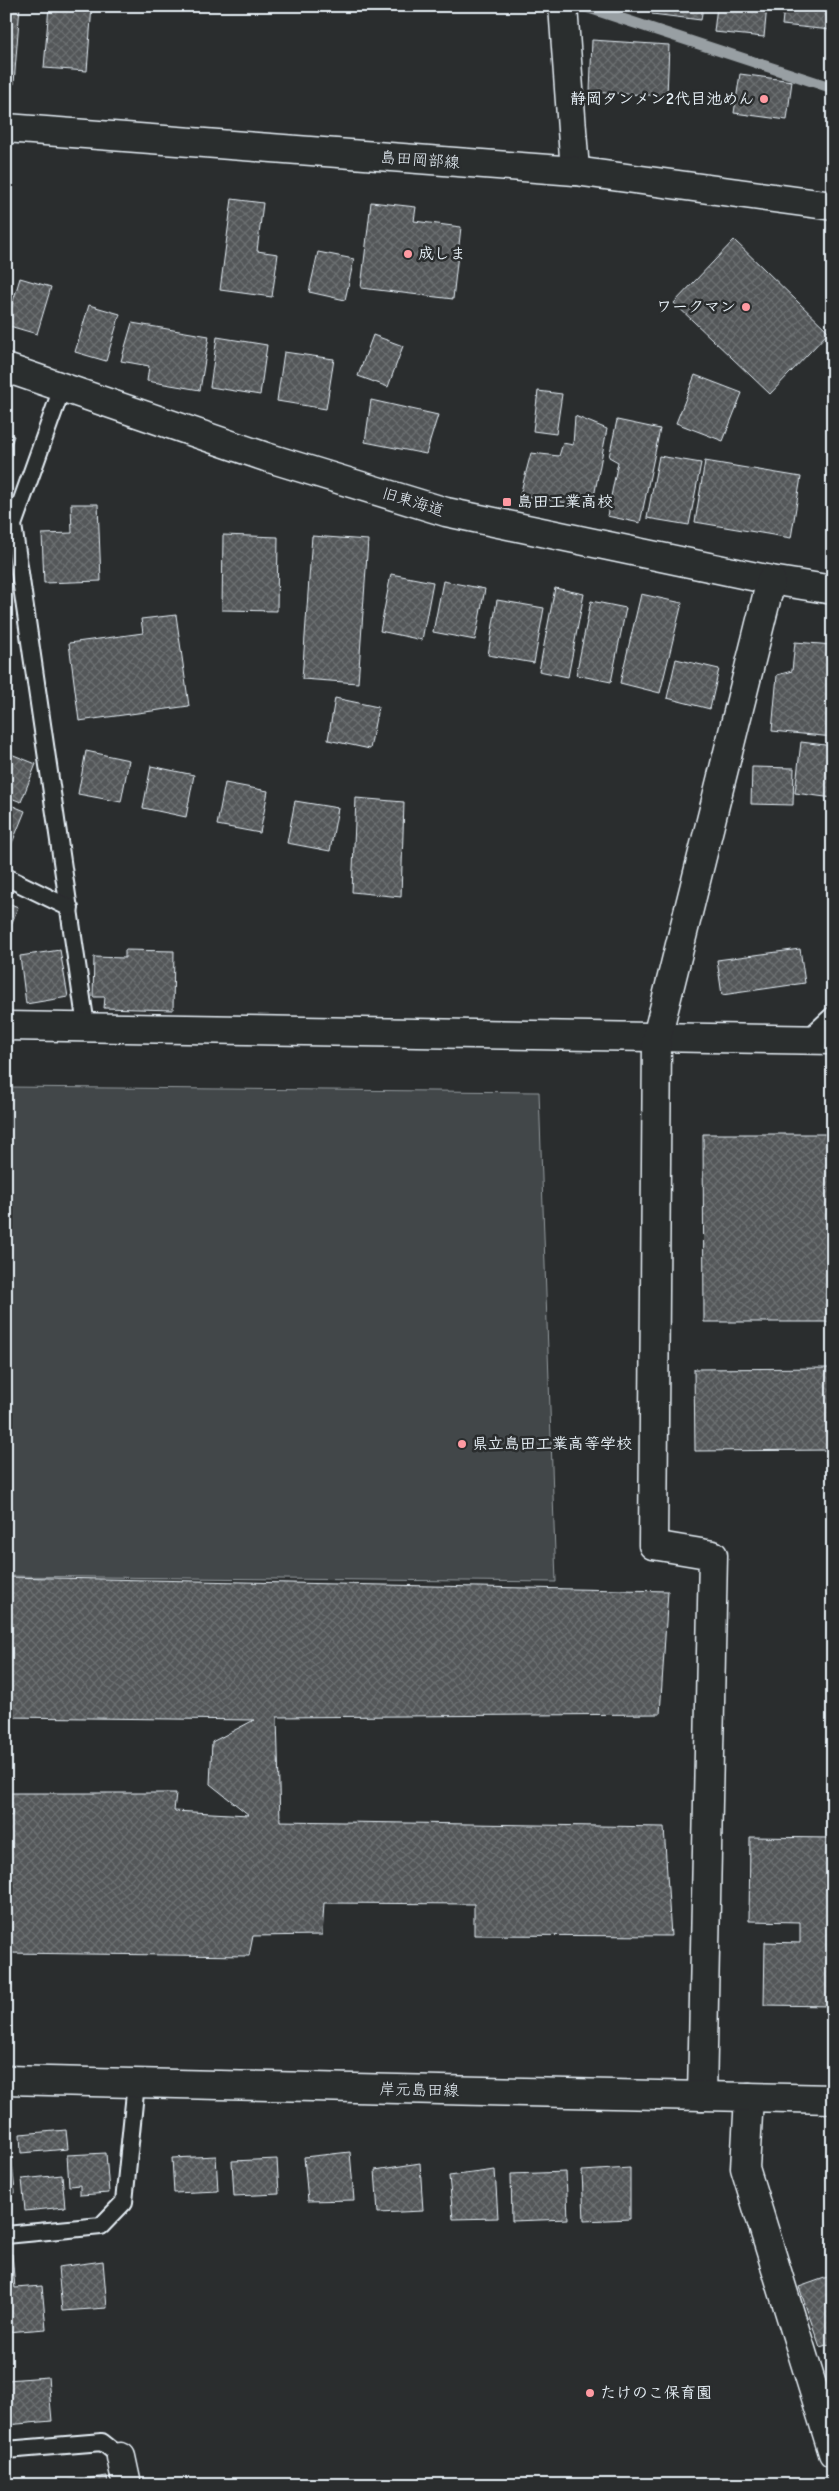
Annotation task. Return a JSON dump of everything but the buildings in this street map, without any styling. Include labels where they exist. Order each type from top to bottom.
[{"type":"street","points":[[563,6],[575,171]]},
{"type":"street","name":"島田岡部線","points":[[6,128],[575,171],[833,206]]},
{"type":"street","name":"旧東海道","points":[[6,368],[266,457],[446,512],[771,580],[833,590]]},
{"type":"street","points":[[702,2096],[713,1555],[653,1545],[657,1036],[771,580]]},
{"type":"street","points":[[6,1026],[820,1040]]},
{"type":"street","name":"岸元島田線","points":[[6,2080],[833,2099]]},
{"type":"street","points":[[749,2097],[745,2168],[833,2453]]},
{"type":"street","points":[[121,2457],[127,2485]]},
{"type":"lane","points":[[62,388],[10,526],[70,908],[86,1026]]},
{"type":"lane","points":[[6,877],[70,908]]},
{"type":"lane","points":[[820,1040],[833,1015]]},
{"type":"lane","points":[[6,2234],[102,2226],[124,2202],[136,2083]]},
{"type":"lane","points":[[6,2450],[102,2442],[121,2457]]},
{"type":"shaded area","points":[[6,1087],[539,1092],[556,1582],[6,1576]]},
{"type":"waterway","points":[[583,6],[833,88]]},
{"type":"place","name":"静岡タンメン2代目池めん","points":[[764,99]]},
{"type":"place","name":"成しま","points":[[408,254]]},
{"type":"place","name":"ワークマン","points":[[746,307]]},
{"type":"place","name":"島田工業高校","points":[[507,502]]},
{"type":"place","name":"県立島田工業高等学校","points":[[462,1444]]},
{"type":"place","name":"たけのこ保育園","points":[[590,2393]]}]
